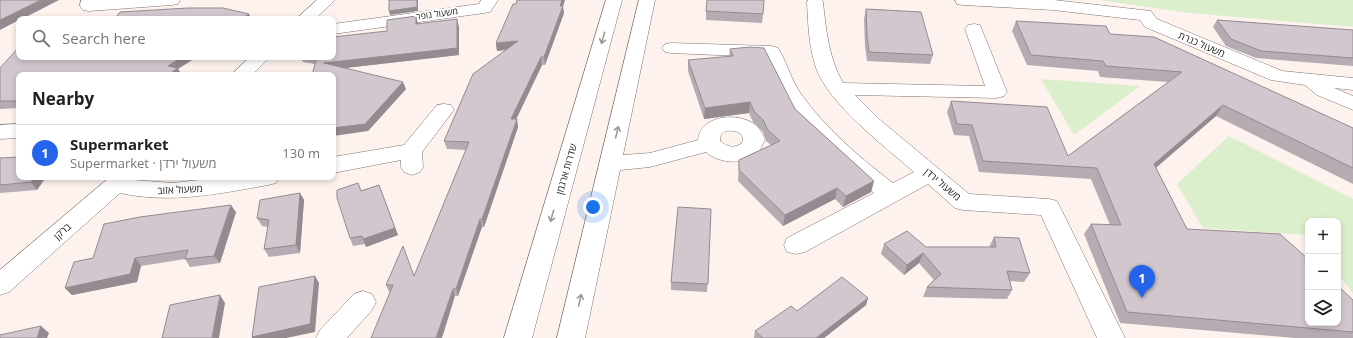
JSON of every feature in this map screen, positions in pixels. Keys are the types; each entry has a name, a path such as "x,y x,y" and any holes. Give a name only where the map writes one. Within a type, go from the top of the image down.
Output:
{"street":[{"path":"89,0 89,6 172,0"},
{"path":"308,16 327,0"},
{"name":"משעול נופר","path":"336,29 484,8 490,0"},
{"name":"שדרות ארגמן","path":"518,338 614,0"},
{"path":"571,338 647,0"},
{"name":"משעול כנרת","path":"963,0 1053,3 1145,16 1151,23 1278,76 1353,84"},
{"name":"משעול ירדן","path":"815,2 818,38 822,59 838,89 867,120 963,202 1049,207 1111,338"},
{"path":"838,89 997,92 974,29"},
{"path":"671,48 771,52 776,68 784,85 810,120 845,156 891,194"},
{"path":"244,72 258,60"},
{"path":"1309,79 1324,91 1353,104"},
{"path":"336,165 411,159 444,110"},
{"path":"0,132 16,131"},
{"path":"610,163 650,160 710,144"},
{"path":"796,245 930,173"},
{"name":"משעול אזוב","path":"120,180 142,190 175,191 201,189 251,180"},
{"name":"ברקן","path":"0,285 120,180"},
{"path":"330,338 363,302"}],"green space":[{"path":"1099,0 1353,0 1353,27 1189,13"},
{"path":"1041,79 1140,86 1074,135"},
{"path":"1229,136 1353,199 1353,294 1341,277 1341,218 1305,218 1305,235 1203,228 1177,184"}],"building":[{"path":"0,0 41,0 0,20"},
{"path":"389,0 417,0 417,7 389,11"},
{"path":"517,0 562,0 560,6 563,6 544,57 541,57 511,119 517,119 482,219 480,219 456,289 453,289 436,338 371,338 393,285 386,285 403,246 414,276 469,142 444,141 473,74 518,41 496,43 513,4 516,4"},
{"path":"707,0 764,0 763,14 706,11"},
{"path":"188,8 223,8 249,14 246,16 117,16 120,12"},
{"path":"866,9 921,12 933,55 869,52"},
{"path":"416,16 416,24 457,19 457,48 324,63 403,82 365,124 336,128 336,72 313,72 316,60 336,60 336,37 387,31 387,20"},
{"path":"1217,20 1353,30 1353,58 1261,51 1231,39"},
{"path":"1016,21 1106,26 1110,34 1154,37 1353,128 1353,168 1223,105 1154,164 1187,229 1280,234 1305,256 1305,326 1341,326 1341,289 1353,300 1353,332 1127,312 1091,224 1121,225 1097,168 983,161 972,125 957,124 951,101 1047,107 1068,156 1182,72 1106,66 1103,61 1031,55"},
{"path":"749,47 764,48 795,109 874,181 846,196 837,188 785,215 739,170 739,160 780,141 767,129 764,121 754,111 750,102 705,108 688,60 733,56 730,49"},
{"path":"16,50 16,60 177,60 168,66 177,68 172,72 16,72 16,101 0,101 0,68"},
{"path":"16,157 16,180 32,180 31,182 0,185 0,158"},
{"path":"358,183 361,191 379,185 395,228 363,239 362,236 350,238 337,198 337,190"},
{"path":"300,193 296,245 264,249 269,220 257,218 260,200"},
{"path":"231,205 214,256 185,259 188,250 135,258 130,274 65,288 74,262 93,258 104,224 140,217"},
{"path":"678,207 711,209 708,284 671,282"},
{"path":"907,231 926,247 996,247 994,237 1019,238 1030,273 1007,271 1012,290 927,287 941,274 923,253 907,265 884,244"},
{"path":"315,276 310,324 252,337 259,287"},
{"path":"842,277 868,298 816,338 763,338 755,331 791,306 797,311"},
{"path":"220,295 212,338 162,338 170,305"},
{"path":"41,326 37,338 0,338 0,335"}],"place":[{"name":"Supermarket","path":"1142,298"}]}
